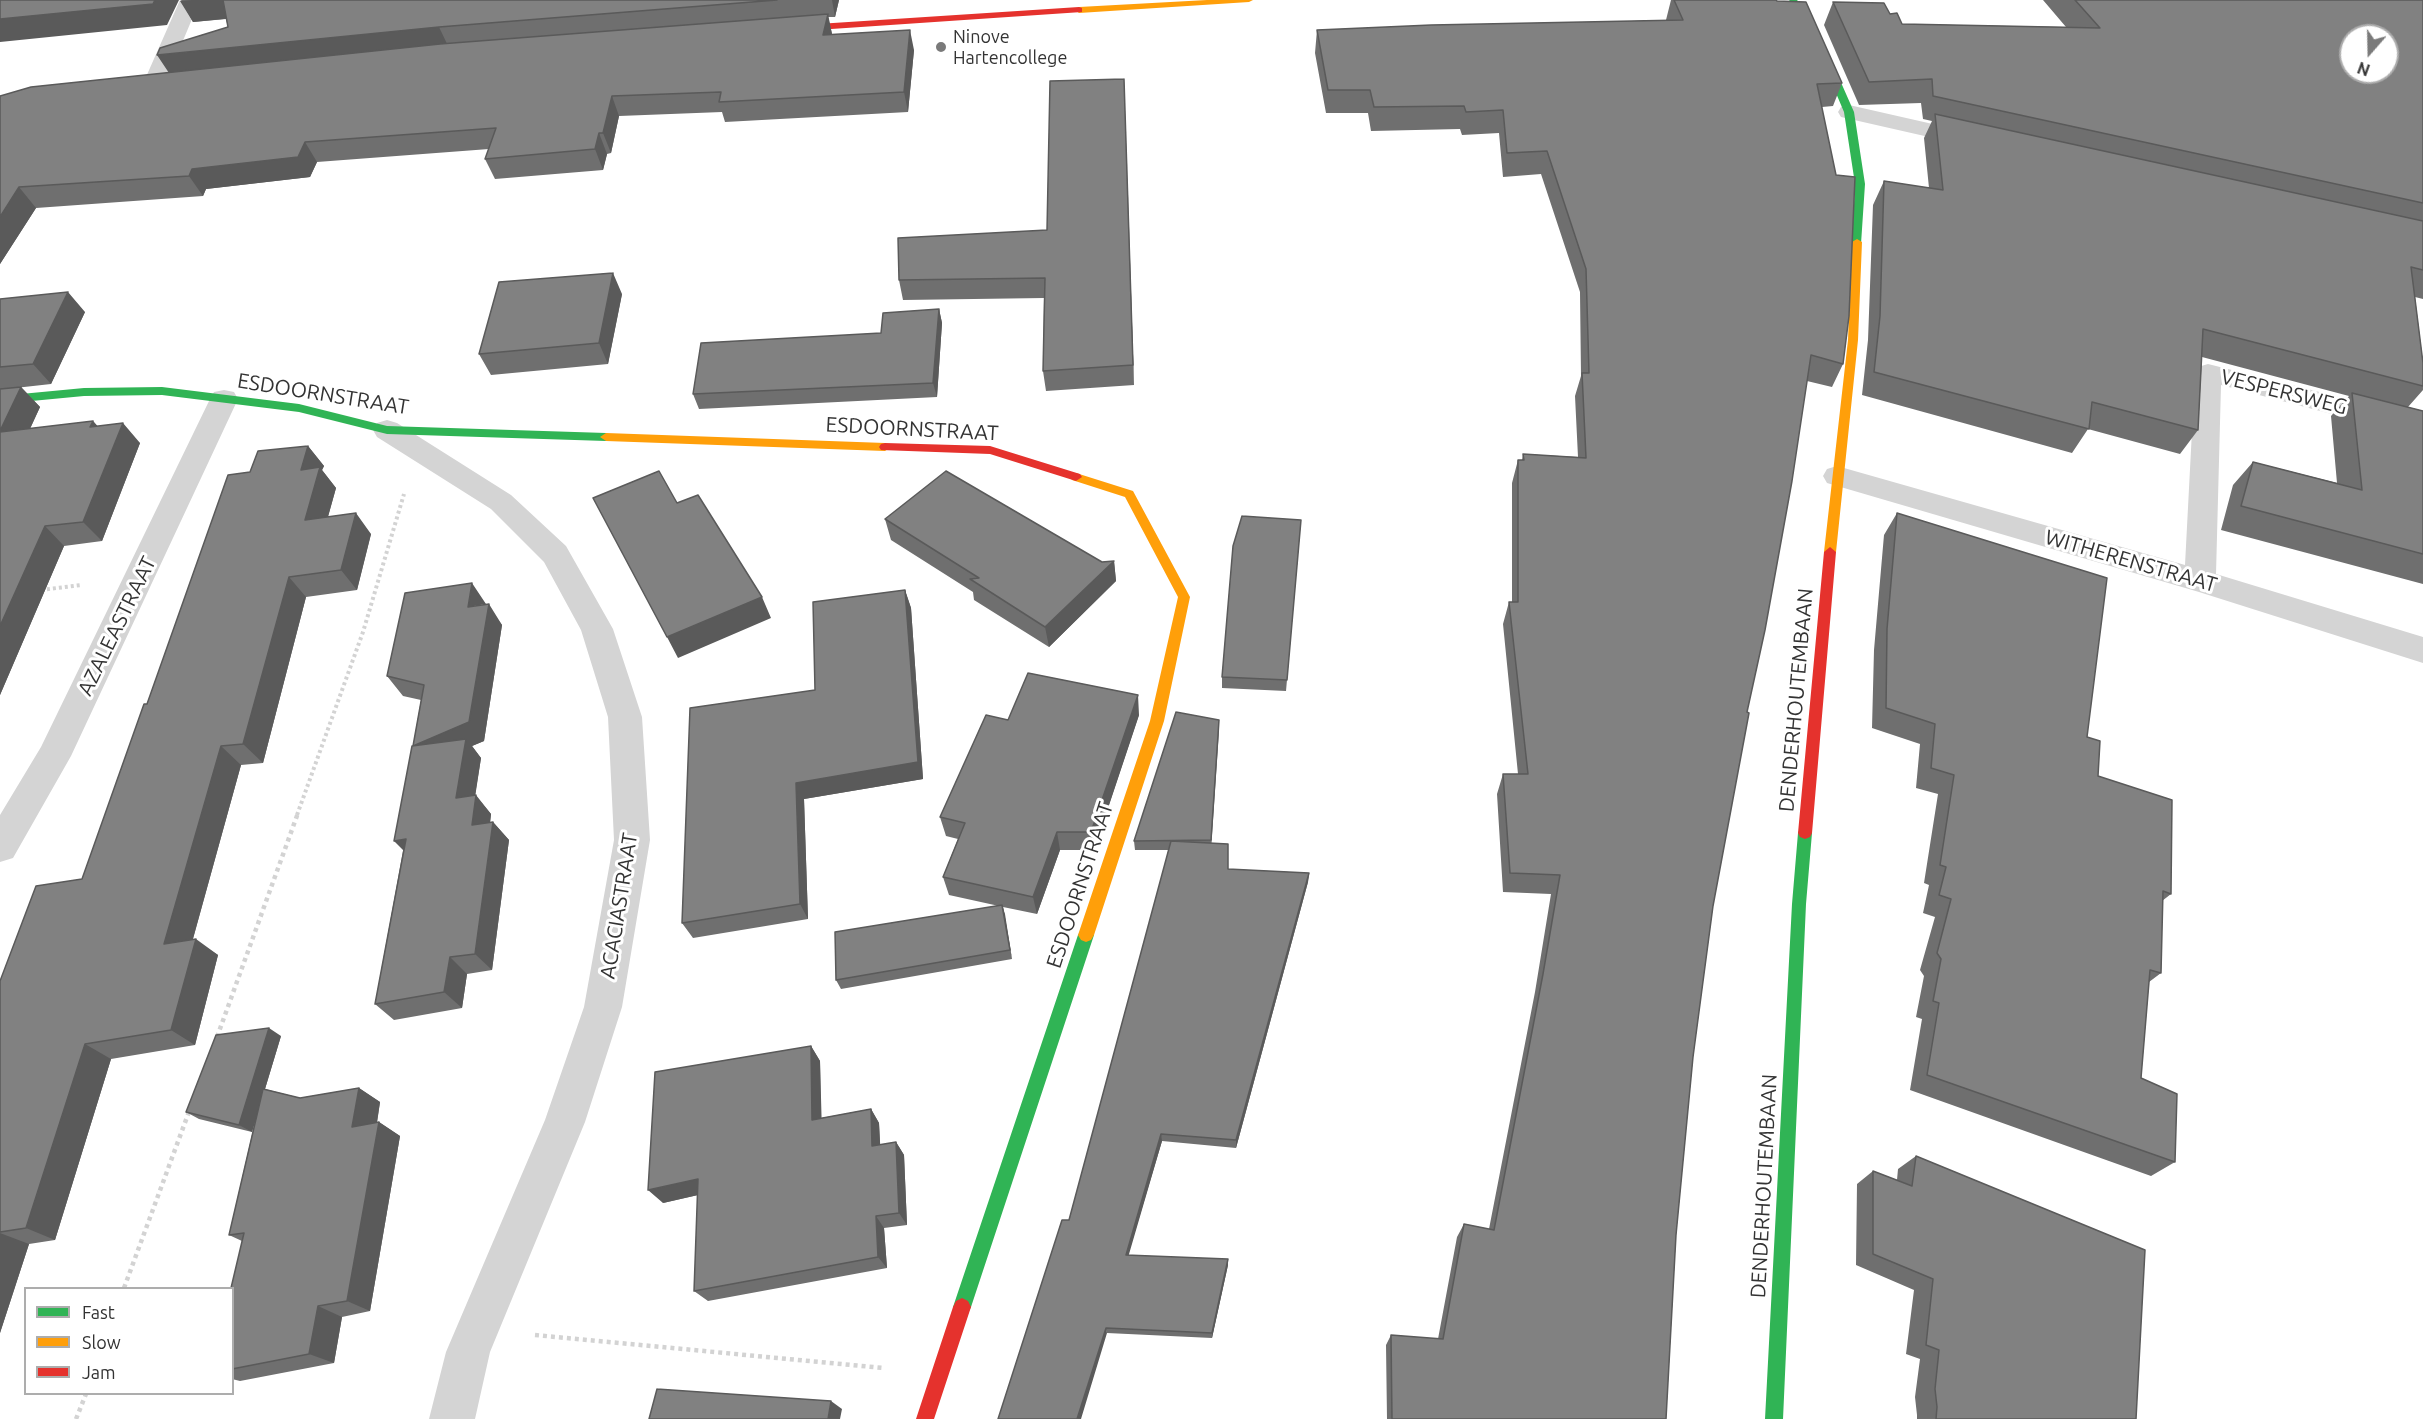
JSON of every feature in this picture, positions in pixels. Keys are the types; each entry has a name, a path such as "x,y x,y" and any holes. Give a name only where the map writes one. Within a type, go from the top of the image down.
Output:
{"street":[{"path":"153,86 190,0"},
{"path":"767,31 910,19 1248,0"},
{"name":"DENDERHOUTEMBAAN","path":"1774,1419 1799,904 1837,476 1852,340 1860,184 1849,112 1809,19 1793,0"},
{"path":"1849,112 1998,145"},
{"name":"VESPERSWEG","path":"2200,581 2208,373 2423,428"},
{"name":"ESDOORNSTRAAT","path":"0,400 84,392 162,391 299,408 387,430 990,450 1129,494 1184,597 1157,721 926,1419"},
{"name":"AZALEASTRAAT","path":"0,847 54,756 141,578 224,399"},
{"name":"ACACIASTRAAT","path":"387,430 501,502 555,554 597,629 625,717 632,840 603,1007 564,1122 468,1352 452,1419"},
{"name":"WITHERENSTRAAT","path":"1837,476 2200,581 2423,650"}],"path":[{"path":"215,1042 363,632 417,450"},
{"path":"35,591 141,578"},
{"path":"124,1287 194,1098"},
{"path":"478,1329 940,1374"},
{"path":"76,1419 86,1395"}],"building":[{"path":"0,0 155,0 153,4 0,19"},
{"path":"223,0 777,0 439,27 157,55 160,48 228,27"},
{"path":"1674,0 1806,2 1842,83 1817,84 1836,175 1855,177 1849,316 1843,364 1811,355 1792,481 1765,630 1747,712 1749,713 1713,906 1693,1057 1676,1235 1666,1419 1392,1419 1391,1335 1443,1339 1464,1224 1494,1230 1560,875 1510,873 1503,774 1528,774 1509,602 1518,602 1518,460 1524,460 1523,454 1586,458 1582,373 1589,373 1586,269 1547,151 1507,153 1503,110 1466,112 1464,106 1374,107 1370,90 1328,90 1317,30 1431,25 1683,20"},
{"path":"2075,0 2423,0 2423,203 1933,96 1932,79 1869,82 1833,2 1884,3 1890,14 1897,13 1902,24 2100,28"},
{"path":"828,14 823,35 910,30 904,92 719,102 721,92 612,96 603,133 599,133 595,149 485,159 496,128 305,142 298,157 192,169 189,176 19,187 0,217 0,96 31,87 440,44"},
{"path":"1124,79 1133,365 1043,371 1045,278 899,280 898,238 1047,230 1050,81"},
{"path":"1935,114 2423,221 2423,270 2411,267 2423,363 2423,386 2203,329 2198,430 2092,402 2089,429 1874,372 1880,316 1884,181 1943,190"},
{"path":"613,273 599,343 479,354 499,282"},
{"path":"68,292 33,364 0,367 0,299"},
{"path":"939,309 933,383 693,394 701,343 881,333 883,313"},
{"path":"21,387 0,431 0,389"},
{"path":"2352,393 2423,411 2423,554 2241,506 2253,462 2362,490"},
{"path":"93,421 90,427 123,423 83,522 45,526 0,626 0,432"},
{"path":"308,446 301,470 320,467 305,520 356,513 341,570 289,577 243,744 221,746 164,944 196,939 171,1030 85,1044 26,1228 0,1232 0,981 36,886 82,879 228,475 250,472 258,451"},
{"path":"659,471 677,503 698,495 762,597 667,637 593,498"},
{"path":"946,471 1102,562 1114,561 1045,627 970,579 979,578 885,519"},
{"path":"1897,513 2107,578 2087,737 2100,741 2098,776 2172,800 2171,894 2163,891 2161,973 2150,970 2141,1078 2177,1094 2175,1162 1927,1075 1939,1003 1933,1001 1941,959 1937,953 1951,899 1939,895 1946,867 1940,865 1954,775 1931,768 1935,724 1886,708 1887,629"},
{"path":"1242,516 1301,520 1287,680 1222,677 1233,546"},
{"path":"472,583 468,607 489,604 469,722 413,746 424,685 387,676 405,593"},
{"path":"905,590 918,762 796,783 800,904 682,923 690,708 815,690 813,602"},
{"path":"1028,673 1138,695 1091,832 1057,832 1033,897 943,877 965,823 940,817 986,715 1008,720"},
{"path":"1176,712 1219,720 1211,840 1134,841"},
{"path":"466,739 456,798 476,795 472,825 493,822 475,954 450,957 444,992 375,1004 406,839 394,841 412,746"},
{"path":"1171,841 1228,844 1228,869 1309,873 1236,1140 1161,1134 1126,1255 1228,1259 1212,1333 1106,1328 1077,1419 998,1419 1062,1220 1069,1220"},
{"path":"1002,905 1010,950 836,980 835,932"},
{"path":"269,1028 239,1125 186,1112 216,1035"},
{"path":"811,1046 812,1120 871,1109 872,1146 896,1142 899,1213 876,1216 878,1257 694,1291 698,1179 648,1190 655,1072"},
{"path":"359,1088 352,1127 379,1122 347,1301 318,1306 309,1354 234,1369 234,1287 231,1287 244,1233 229,1235 263,1089 300,1098"},
{"path":"1916,1156 2145,1250 2136,1419 1936,1419 1935,1389 1939,1350 1926,1345 1933,1279 1873,1254 1873,1171 1912,1186"},
{"path":"657,1389 831,1401 828,1419 649,1419"}],"traffic: fast":[{"path":"1793,0 1809,19 1849,112 1860,184 1857,242"},
{"path":"0,400 84,392 162,391 299,408 387,430 606,437"},
{"path":"1774,1419 1799,904 1805,833"},
{"path":"962,1307 1086,935"}],"traffic: slow":[{"path":"1079,10 1249,0"},
{"path":"1830,552 1853,340 1857,242"},
{"path":"606,437 885,447"},
{"path":"1076,477 1129,494 1184,597 1157,721 1086,935"}],"traffic: jam":[{"path":"787,29 1079,10"},
{"path":"885,447 990,450 1076,477"},
{"path":"1805,833 1830,552"},
{"path":"925,1419 962,1307"}],"place":[{"name":"Ninove Hartencollege","path":"941,47"}]}
